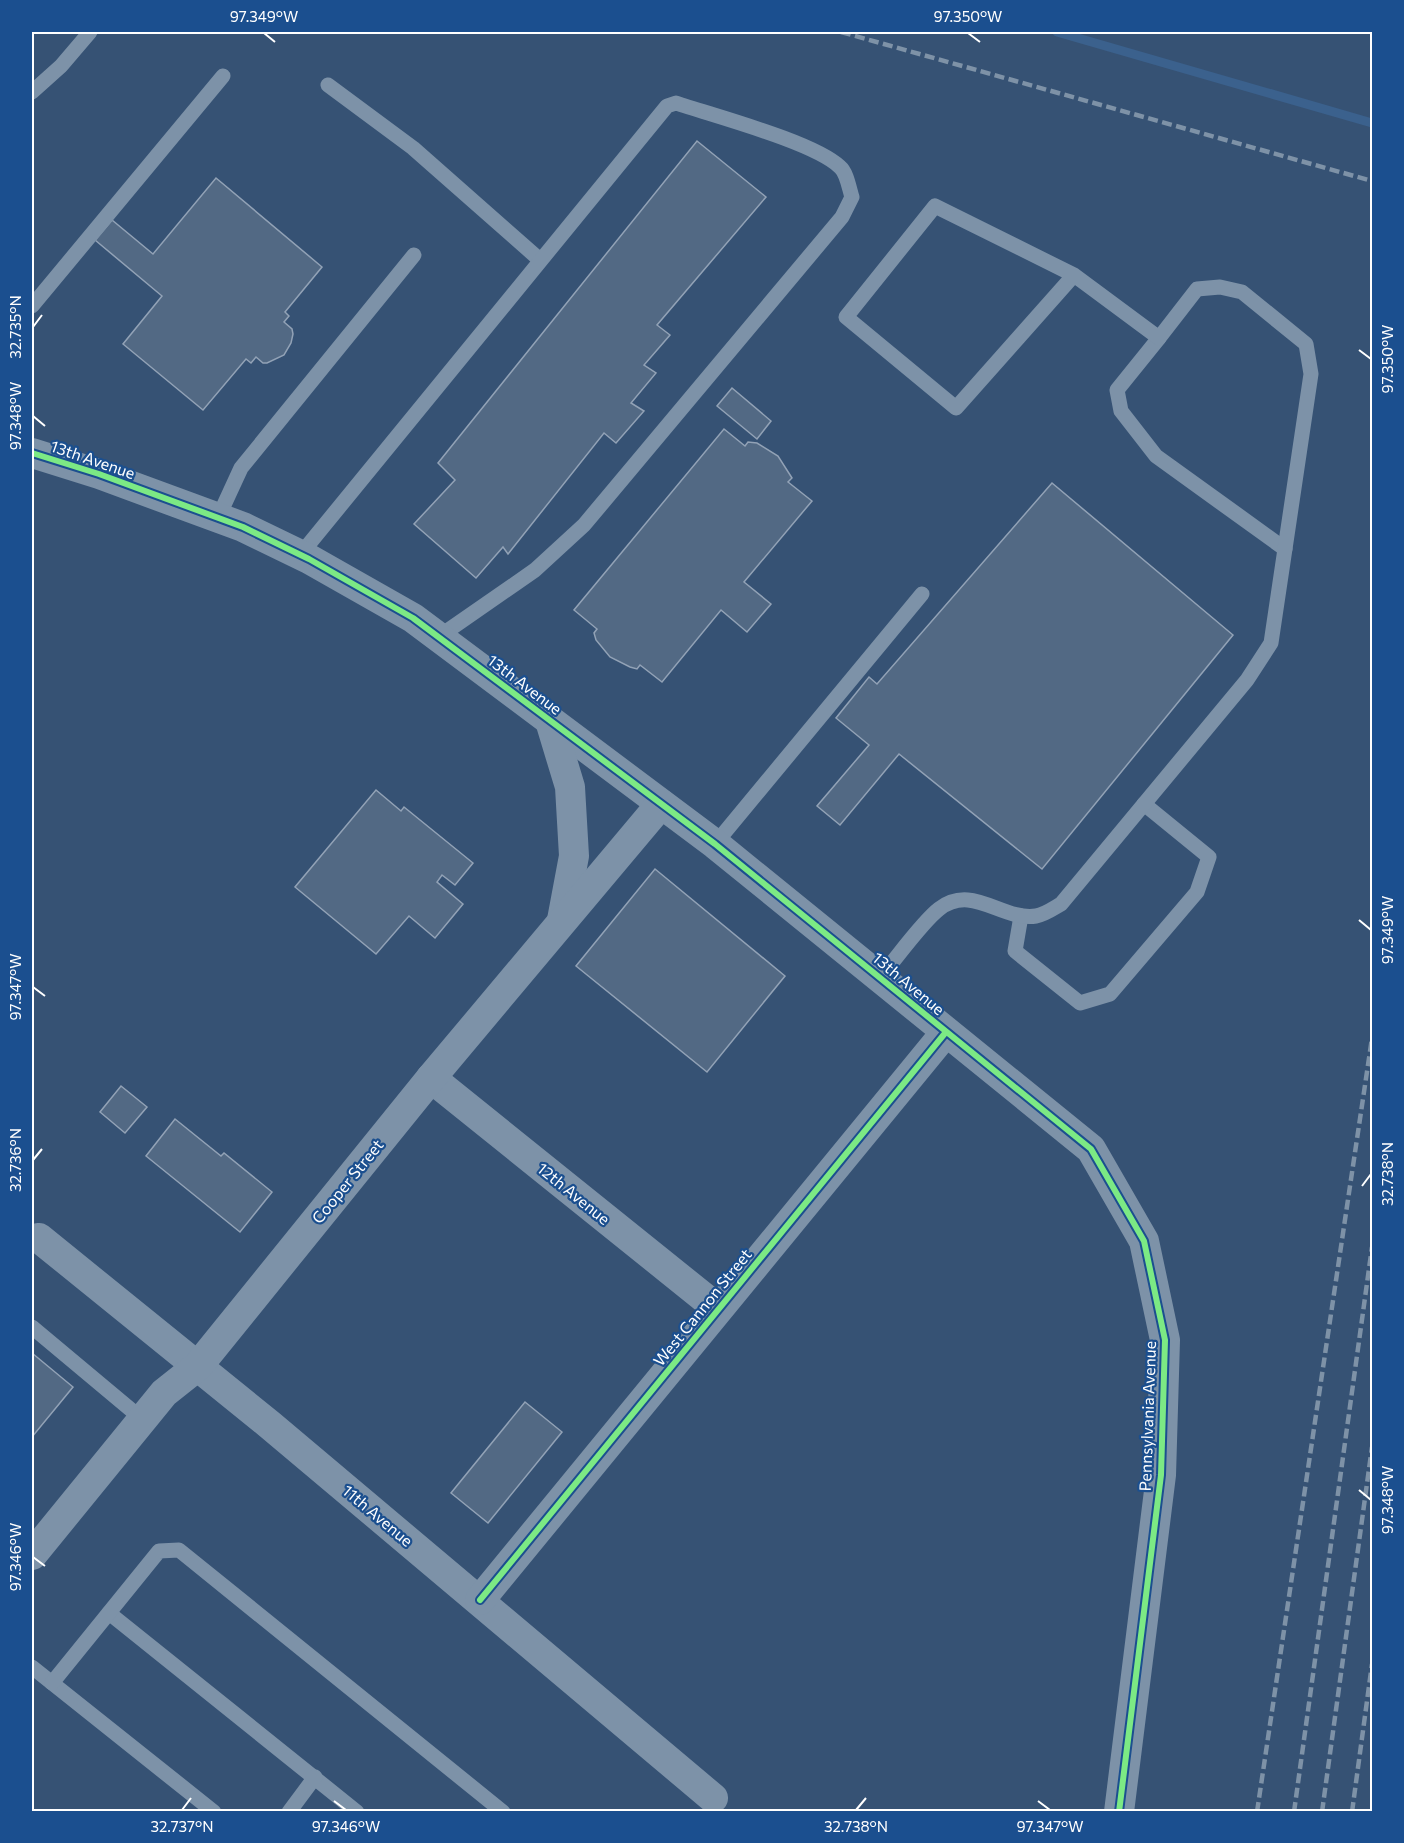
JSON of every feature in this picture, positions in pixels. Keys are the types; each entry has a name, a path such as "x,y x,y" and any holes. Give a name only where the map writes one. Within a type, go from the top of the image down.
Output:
{"street":[{"name":"13th Avenue","path":"32,453 99,474 243,527 300,555 413,618 715,844 881,976 946,1032"},
{"path":"550,721 570,787 574,855 561,923"},
{"name":"Cooper Street","path":"32,1555 164,1393 198,1366 431,1078 661,804"},
{"name":"West Cannon Street","path":"480,1600 717,1308 946,1032"},
{"name":"Pennsylvania Avenue","path":"946,1032 1091,1149 1144,1241 1165,1340 1161,1475 1119,1812"},
{"name":"12th Avenue","path":"431,1078 717,1308"},
{"name":"11th Avenue","path":"39,1238 198,1366 480,1600 712,1797"}],"lane":[{"path":"32,92 61,66 90,32"},
{"path":"32,306 223,76"},
{"path":"328,85 413,148 540,260"},
{"path":"300,555 667,106 676,103 821,154 842,168 852,197 842,218 584,525 535,570 440,636"},
{"path":"1074,275 956,408 846,316 935,206 1074,275 1159,338"},
{"path":"218,518 241,468 414,255"},
{"path":"881,976 939,909 959,900 974,900 1021,916 1038,916 1061,904 1247,680 1271,643 1285,549 1311,374 1306,344 1242,292 1220,287 1197,289 1117,390 1121,411 1156,456 1285,549"},
{"path":"715,844 922,594"},
{"path":"1021,916 1015,951 1080,1003 1110,994 1197,892 1209,857 1144,804"},
{"path":"32,1316 35,1330 142,1419"},
{"path":"52,1683 159,1551 179,1550 503,1812"},
{"path":"109,1613 357,1812"},
{"path":"32,1667 214,1812"},
{"path":"289,1812 315,1777"}],"building":[{"path":"697,141 766,197 657,325 670,335 644,365 656,373 631,403 644,411 616,443 604,433 508,554 503,547 476,578 414,524 455,480 438,463"},
{"path":"216,178 322,267 285,312 289,316 284,322 292,329 293,334 284,355 267,363 263,363 256,357 251,363 246,359 203,410 123,344 162,296 95,240 112,220 153,254"},
{"path":"732,388 771,421 757,439 717,406"},
{"path":"724,429 745,446 748,442 757,443 778,456 792,478 788,482 812,501 744,582 771,604 747,632 721,610 662,682 640,665 637,669 610,657 596,640 594,633 597,629 574,610"},
{"path":"1052,483 1233,635 1042,869 899,754 840,825 817,806 869,745 836,718 869,677 877,684"},
{"path":"376,790 401,811 404,807 473,863 455,885 442,875 437,882 463,904 435,938 409,916 376,954 295,887"},
{"path":"655,869 785,976 707,1072 576,966"},
{"path":"121,1086 147,1107 125,1133 100,1112"},
{"path":"175,1119 221,1156 224,1153 272,1192 240,1232 146,1156"},
{"path":"32,1353 73,1387 32,1437"},
{"path":"525,1402 562,1432 488,1523 451,1493"}],"waterway":[{"path":"1057,32 1372,123"}],"railway":[{"path":"841,32 1372,181"},
{"path":"1257,1812 1372,1038"},
{"path":"1294,1812 1372,1247"},
{"path":"1322,1812 1372,1447"},
{"path":"1352,1812 1372,1664"}],"cycle path":[{"path":"32,453 99,474 243,527 309,559 413,618 715,844 1091,1149 1144,1241 1165,1340 1161,1475 1119,1812"},
{"path":"480,1600 946,1032"}]}
